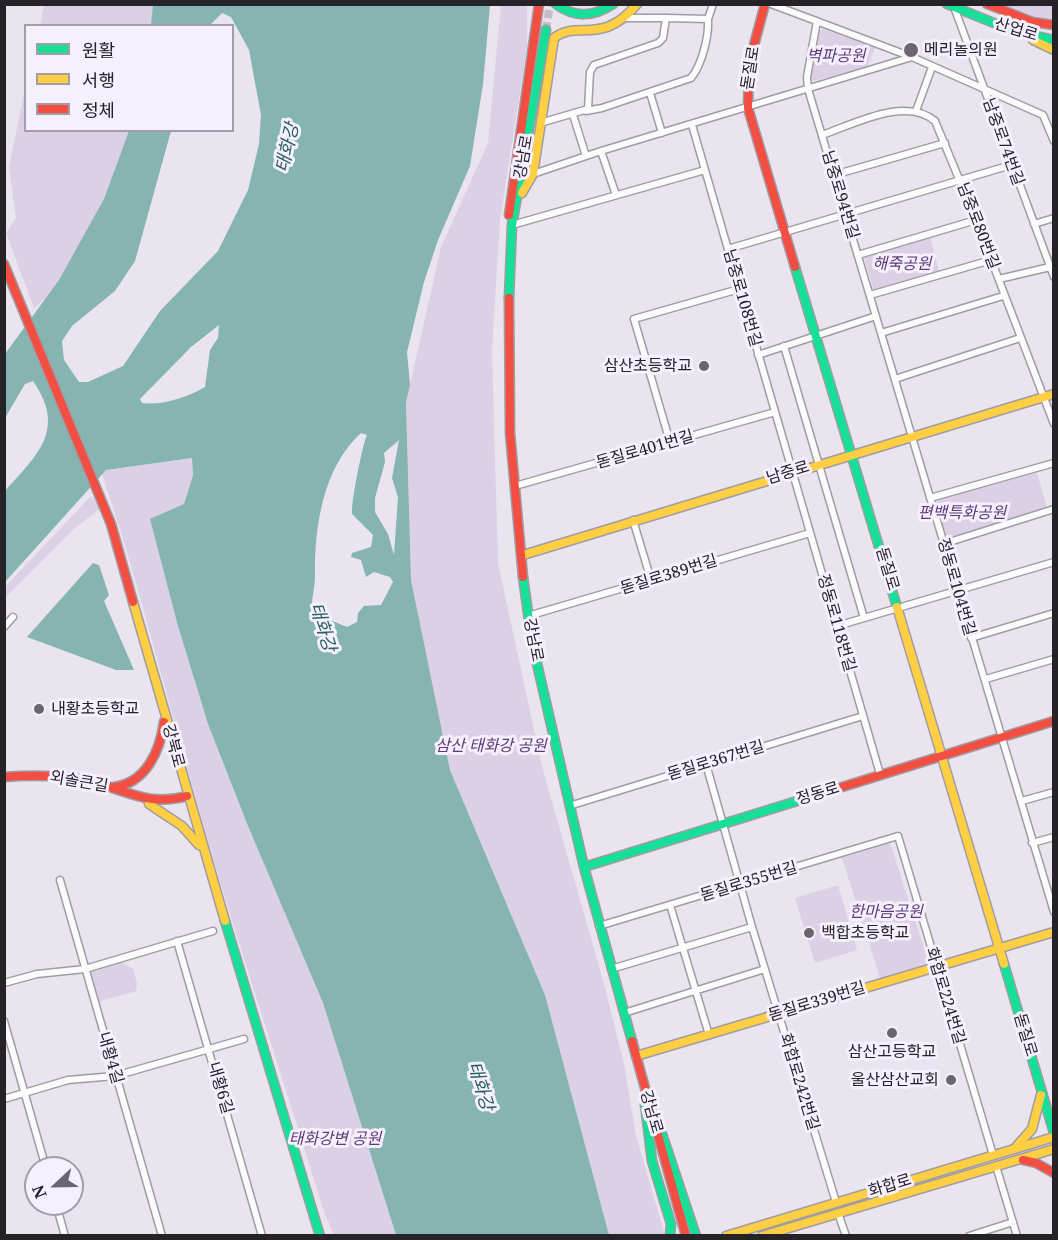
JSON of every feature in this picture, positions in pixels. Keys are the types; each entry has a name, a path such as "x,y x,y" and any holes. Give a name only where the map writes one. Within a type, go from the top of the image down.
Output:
{"main road":[{"path":"508,265 509,208 539,4"},
{"path":"556,4 570,13 588,15 606,10 613,4"},
{"path":"514,209 526,182 533,174 556,36 564,32 601,32 625,18 637,4"},
{"name":"돋질로","path":"765,4 749,64 746,98 748,108 853,453 1053,1135"},
{"name":"산업로","path":"987,4 1033,22 1053,25"},
{"name":"산업로","path":"950,6 1016,32 1053,40"},
{"name":"강남로","path":"546,30 514,209 508,265 510,433 528,616 569,806 599,926 644,1089 693,1235"},
{"path":"1016,32 1053,50"},
{"name":"강북로","path":"4,264 103,501 204,855 320,1236"},
{"name":"남중로","path":"523,555 633,519 1053,394"},
{"path":"110,787 130,784 150,762 160,743 164,713"},
{"name":"정동로","path":"584,867 1053,721"},
{"name":"외솔큰길","path":"4,777 48,776 93,782 138,798 163,803 187,796"},
{"path":"138,798 182,826 195,838 204,855"},
{"name":"돋질로339번길","path":"636,1056 1053,932"},
{"path":"644,1089 671,1155 693,1235"},
{"path":"644,1089 652,1161 674,1236"},
{"path":"1040,1089 1053,1107"},
{"path":"1013,1149 1032,1129 1039,1109 1040,1089"},
{"name":"화합로","path":"726,1236 1053,1135"},
{"name":"화합로","path":"762,1236 1053,1149"},
{"path":"993,1155 1000,1154 1005,1158 1003,1163 996,1166"},
{"path":"1016,1160 1036,1163 1053,1173"},
{"path":"314,1213 316,1236"},
{"path":"314,1213 327,1236"},
{"path":"670,1236 671,1224"}],"street":[{"path":"540,123 650,93 693,76 713,4"},
{"path":"771,4 912,57 1043,115 1053,141"},
{"name":"남중로74번길","path":"950,6 1053,277"},
{"path":"625,18 708,20"},
{"path":"585,111 589,105 590,72 594,65 658,44 663,38 666,18"},
{"name":"남중로94번길","path":"817,21 807,77 808,89 912,437"},
{"path":"533,174 623,144 912,57"},
{"path":"822,135 901,109 916,111 932,66"},
{"path":"650,93 662,133"},
{"name":"남중로80번길","path":"916,111 935,121 945,143 1053,424"},
{"path":"573,115 586,156"},
{"name":"남중로108번길","path":"692,125 792,472"},
{"path":"834,175 945,143"},
{"path":"601,151 616,195"},
{"path":"728,249 1011,165"},
{"path":"512,225 705,170"},
{"path":"1034,224 1053,218"},
{"path":"858,255 976,220"},
{"path":"870,295 991,260"},
{"path":"999,279 1050,267"},
{"path":"670,442 634,319 740,289"},
{"path":"881,333 1003,296"},
{"path":"758,355 876,316"},
{"path":"895,379 1020,338"},
{"path":"784,346 864,618"},
{"name":"돋질로401번길","path":"515,486 775,412"},
{"name":"정동로104번길","path":"912,437 970,638 986,679 1053,912"},
{"path":"930,498 1053,462"},
{"name":"정동로118번길","path":"792,472 880,774"},
{"path":"943,544 1053,509"},
{"path":"633,519 651,580"},
{"name":"돋질로389번길","path":"528,616 810,533"},
{"path":"837,626 1053,562"},
{"path":"970,638 1053,613"},
{"path":"4,627 13,617"},
{"path":"986,679 1053,659"},
{"name":"돋질로367번길","path":"569,806 863,716"},
{"name":"화합로242번길","path":"706,764 752,927 836,1202"},
{"path":"1022,801 1053,792"},
{"name":"돋질로355번길","path":"599,926 898,836"},
{"name":"화합로224번길","path":"898,836 935,967 993,1155"},
{"path":"1032,843 1053,837"},
{"name":"내황4길","path":"60,880 162,1236"},
{"path":"1046,887 1053,884"},
{"path":"670,905 709,1035"},
{"path":"611,969 752,927"},
{"path":"4,982 37,974 85,969 213,931"},
{"name":"내황6길","path":"177,941 262,1236"},
{"path":"624,1013 765,969"},
{"path":"4,1022 43,1156"},
{"path":"4,1099 68,1080 115,1076 244,1039"},
{"path":"996,1166 1017,1236"},
{"path":"838,1213 846,1236"},
{"path":"59,1216 65,1236"},
{"path":"969,1236 1013,1222"}],"green space":[{"path":"44,5 158,5 156,24 40,24"},
{"name":"삼산 태화강 공원","path":"501,5 527,5 527,47 500,220 492,350 498,563 542,767 603,980 624,1064 636,1136 665,1235 609,1235 545,995 450,770 411,580 406,403 441,247 488,143"},
{"path":"1002,5 1053,5 1053,19 1035,16"},
{"name":"벽파공원","path":"823,29 875,48 867,67 813,81 811,78 819,32"},
{"path":"24,94 24,132 134,132 112,192 63,284 34,308 6,233 16,218 9,167"},
{"name":"해죽공원","path":"930,236 939,272 874,291 864,256"},
{"name":"태화강변 공원","path":"192,458 193,475 184,504 178,626 208,724 248,826 323,1003 396,1235 334,1235 323,1209 225,897 139,593 102,474 106,470"},
{"name":"편백특화공원","path":"1037,473 1047,508 950,537 945,534 936,503 938,499"},
{"path":"91,496 102,507 74,529 5,598 5,587"},
{"name":"한마음공원","path":"890,843 930,966 881,981 842,858"},
{"path":"838,885 857,950 815,963 795,898"},
{"path":"121,962 133,969 137,983 136,991 97,1002 89,971"}],"water":[{"name":"태화강","path":"153,5 490,5 483,84 470,166 438,240 424,282 407,352 410,385 406,403 411,580 450,770 545,995 609,1235 396,1235 323,1003 248,826 208,724 178,626 150,519 184,504 193,475 192,458 106,470 5,582 5,491 37,453 48,428 43,398 33,381 25,384 5,418 5,354 59,280 104,199 129,132 171,132 135,261 115,291 72,326 62,341 64,360 79,382 88,382 123,366 160,311 218,251 248,190 259,144 261,115 249,50 231,17 222,13 211,24 151,24","holes":["219,325 218,338 210,350 205,387 175,400 142,403 140,399 191,347","361,433 367,435 357,474 352,514 373,535 371,547 352,553 351,557 361,560 366,577 374,572 390,577 393,582 381,605 364,606 358,613 357,622 347,627 313,613 316,538 323,499 329,481 348,447","399,440 392,478 398,497 394,555 388,534 375,512 375,498 385,462 384,453"]},
{"path":"93,563 99,565 109,595 104,601 134,670 116,670 27,637"}],"tunnel":[{"path":"546,30 550,4"}],"traffic: fast":[{"path":"556,4 577,14 599,11 613,4"},
{"path":"947,4 1016,32 1054,40"},
{"path":"509,298 512,225 546,30"},
{"path":"795,267 897,607"},
{"path":"523,577 532,642 584,867 632,1041"},
{"path":"584,867 823,793"},
{"path":"225,921 320,1236"},
{"path":"1004,964 1054,1133"},
{"path":"645,1104 652,1161 671,1224 670,1236"},
{"path":"658,1122 696,1236"}],"traffic: slow":[{"path":"522,193 533,174 554,38 563,33 601,29 612,25 637,4"},
{"path":"1033,40 1054,50"},
{"path":"523,555 1054,394"},
{"path":"133,602 225,921"},
{"path":"897,607 1004,964"},
{"path":"149,804 182,826 199,845"},
{"path":"636,1056 1054,932"},
{"path":"1016,1147 1032,1129 1041,1095"},
{"path":"726,1236 1054,1137"},
{"path":"762,1236 1054,1149"}],"traffic: jam":[{"path":"509,215 539,4"},
{"path":"765,4 749,64 748,108 795,267"},
{"path":"987,4 1033,22 1054,25"},
{"path":"4,264 111,524 133,602"},
{"path":"509,298 510,433 523,577"},
{"path":"823,793 1054,721"},
{"path":"114,787 135,779 150,764 159,744 164,722"},
{"path":"4,777 73,778 159,800 187,796"},
{"path":"632,1041 686,1236"},
{"path":"1023,1160 1036,1163 1054,1173"}],"place":[{"name":"메리놀의원","path":"911,50"},
{"name":"삼산초등학교","path":"704,366"},
{"name":"내황초등학교","path":"39,709"},
{"name":"백합초등학교","path":"809,933"},
{"name":"삼산고등학교","path":"892,1033"},
{"name":"울산삼산교회","path":"951,1080"}]}
